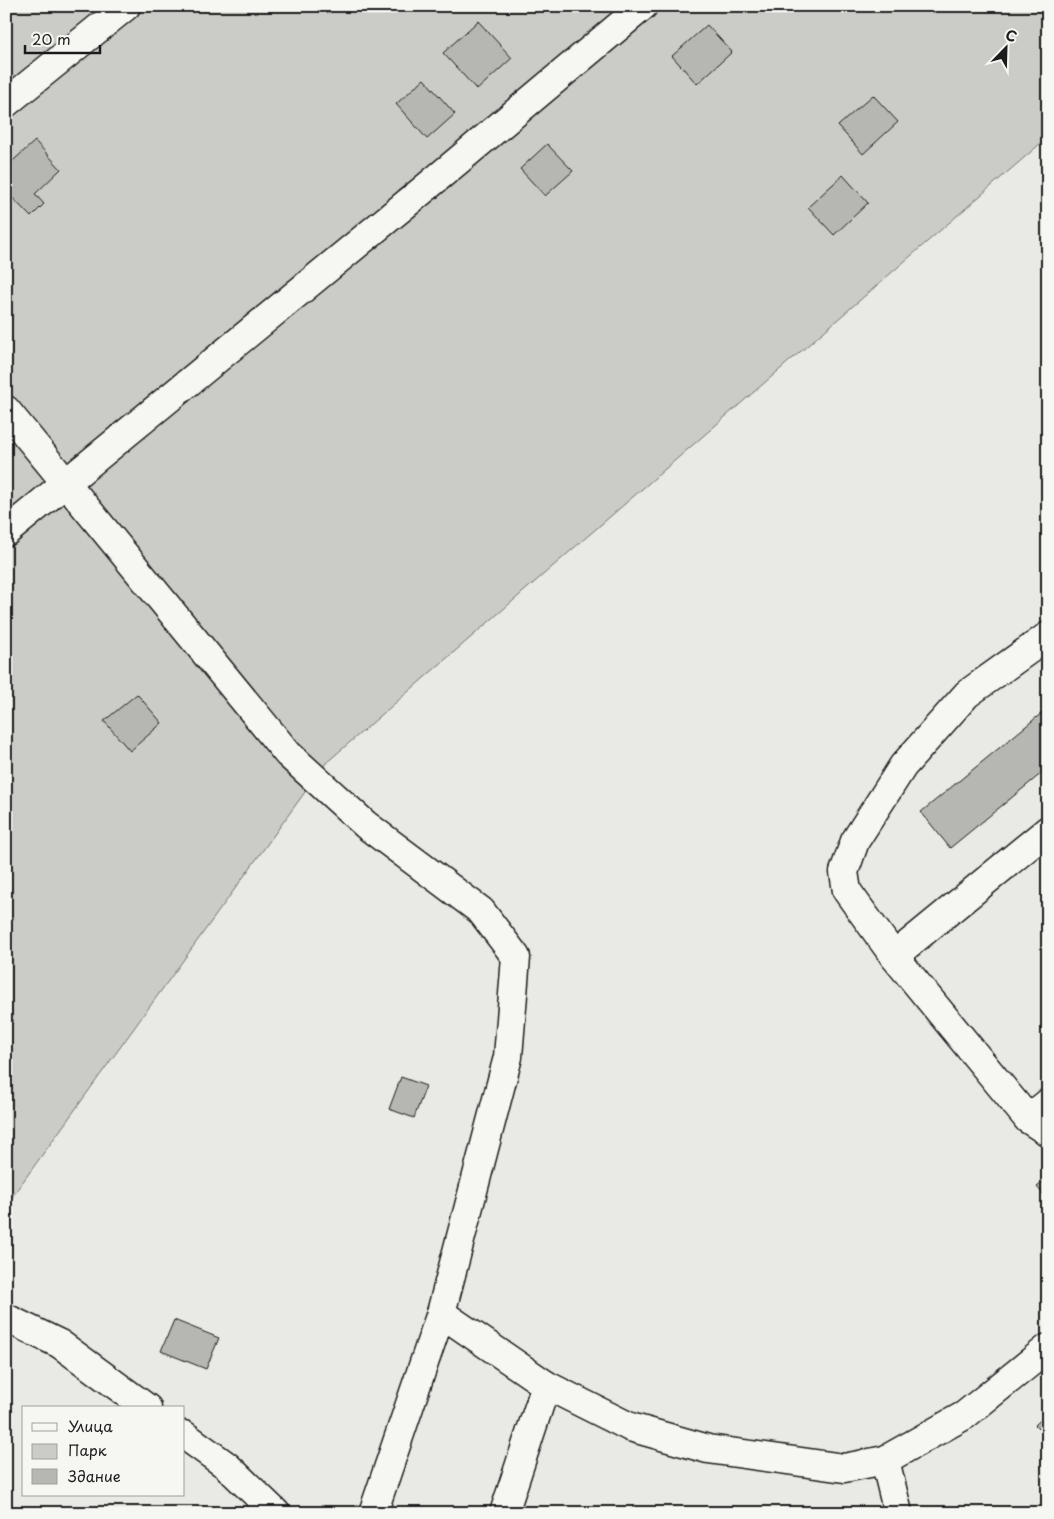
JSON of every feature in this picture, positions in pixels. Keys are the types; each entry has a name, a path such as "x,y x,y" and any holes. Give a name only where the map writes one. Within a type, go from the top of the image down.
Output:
{"street":[{"path":"6,102 126,6"},
{"path":"6,532 643,6"},
{"path":"6,410 288,754 366,825 481,911 516,957 508,1057 441,1313 372,1513"},
{"path":"1041,1118 894,956 847,891 844,872 855,841 903,766 968,694 1048,636"},
{"path":"894,956 1048,830"},
{"path":"441,1313 546,1385 630,1427 708,1449 844,1468 885,1460 965,1414 1048,1348"},
{"path":"6,1318 60,1344 144,1406"},
{"path":"504,1513 546,1385"},
{"path":"185,1436 227,1466 276,1513"},
{"path":"885,1460 898,1513"}],"green space":[{"path":"6,6 1048,6 1048,137 326,763 6,1205"}],"building":[{"path":"478,21 512,58 477,90 443,53"},
{"path":"707,25 732,52 697,84 672,56"},
{"path":"424,79 455,114 427,139 396,104"},
{"path":"873,95 898,122 863,154 838,126"},
{"path":"35,141 61,169 35,194 44,204 31,217 6,191 6,167"},
{"path":"547,144 573,171 545,196 520,169"},
{"path":"843,175 868,203 834,235 808,207"},
{"path":"137,694 162,723 130,751 104,721"},
{"path":"1048,708 1048,768 950,848 921,812"},
{"path":"401,1077 426,1086 414,1118 389,1109"},
{"path":"1048,1178 1048,1200 1037,1187"},
{"path":"174,1320 219,1338 206,1369 161,1351"},
{"path":"1048,1413 1048,1437 1035,1425"}]}
